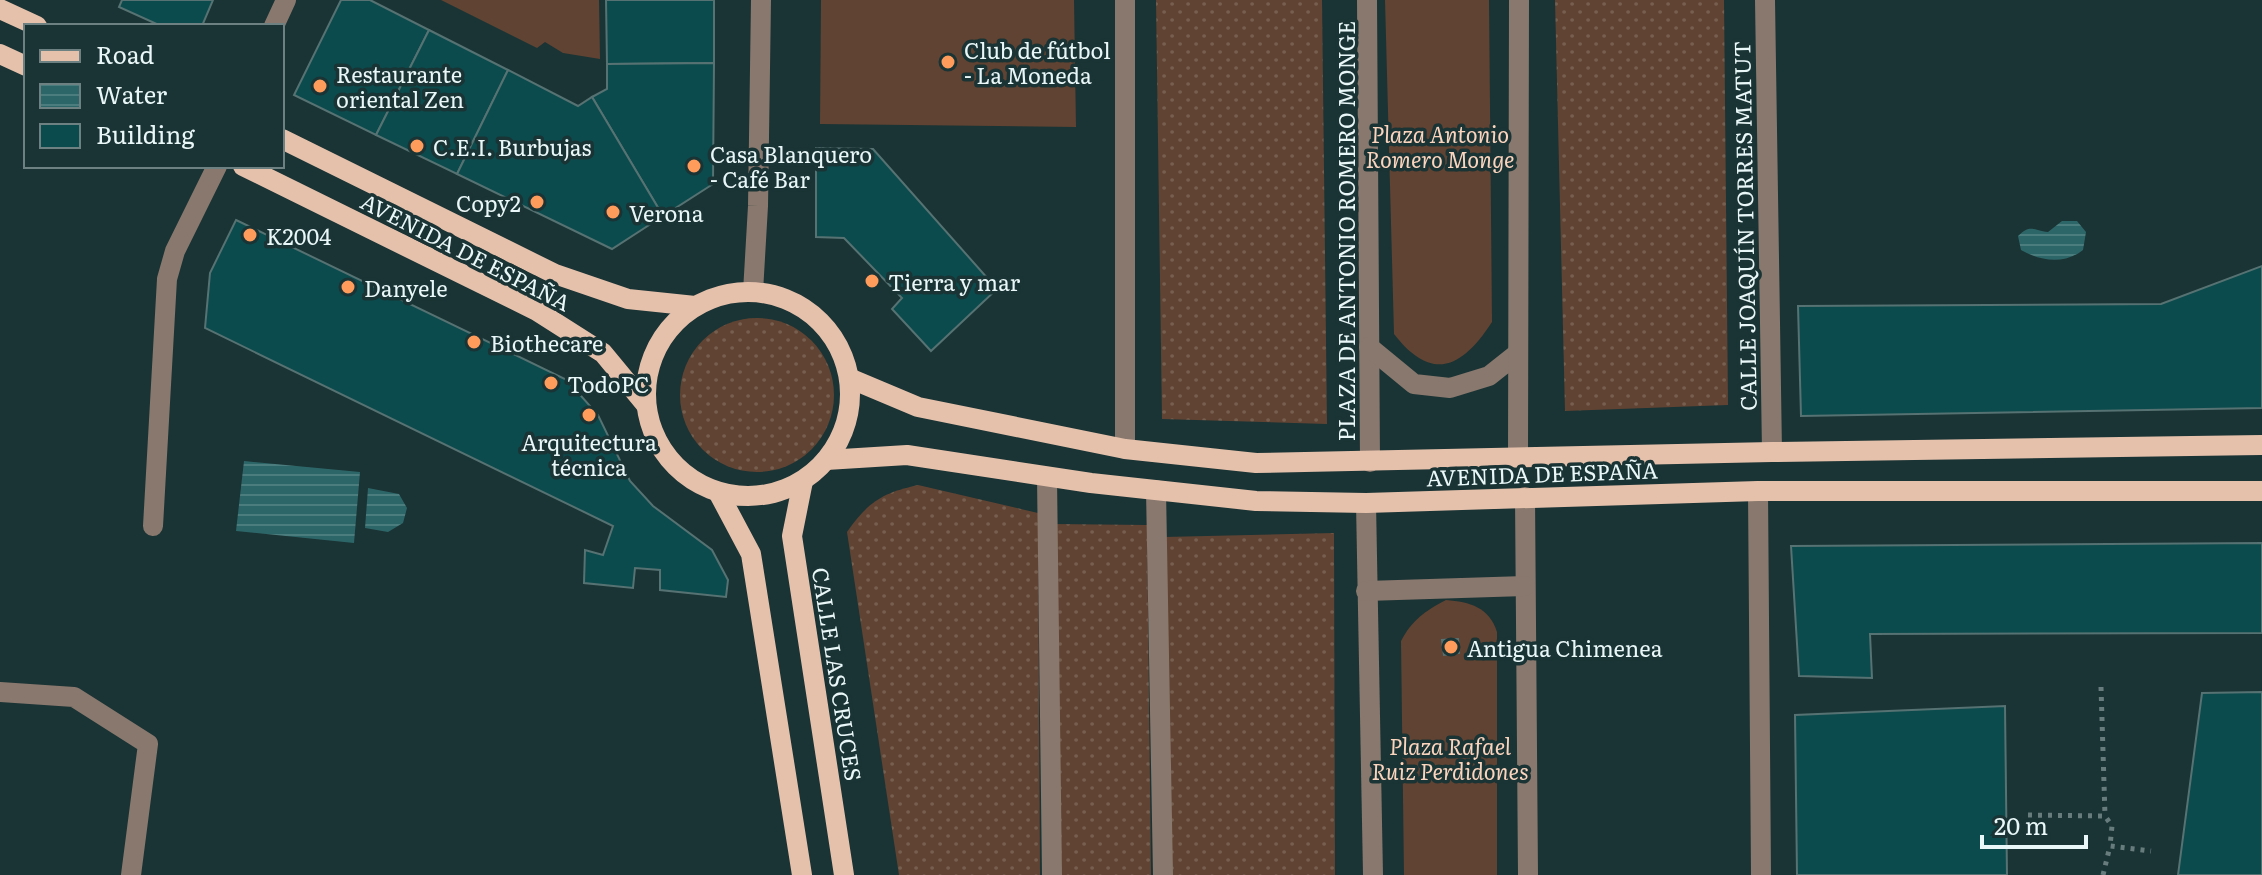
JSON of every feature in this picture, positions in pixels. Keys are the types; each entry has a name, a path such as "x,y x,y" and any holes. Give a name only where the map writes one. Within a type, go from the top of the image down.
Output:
{"main road":[{"path":"0,9 33,24"},
{"path":"0,54 24,65"},
{"name":"AVENIDA DE ESPAÑA","path":"284,140 555,274 628,299 695,306"},
{"name":"AVENIDA DE ESPAÑA","path":"247,168 537,311 603,353 646,405"},
{"path":"753,292 786,300 816,317 837,345 849,378 850,407 842,435 826,460 803,481 776,493 747,497 718,492 691,479 670,459 654,434 646,405 647,376 656,349 673,324 695,306 723,295 753,292"},
{"name":"AVENIDA DE ESPAÑA","path":"849,378 918,407 1125,449 1256,463 2262,445"},
{"name":"AVENIDA DE ESPAÑA","path":"826,460 907,455 1047,477 1256,501 1366,503 1758,491 2262,491"},
{"name":"CALLE LAS CRUCES","path":"803,481 792,536 844,875"},
{"path":"718,492 751,554 802,875"}],"street":[{"path":"275,24 286,0"},
{"path":"753,292 758,206 761,0"},
{"path":"1125,0 1125,449"},
{"name":"PLAZA DE ANTONIO ROMERO MONGE","path":"1367,0 1370,462"},
{"path":"1518,458 1519,0"},
{"name":"CALLE JOAQUÍN TORRES MATUT","path":"1765,0 1772,452"},
{"path":"153,526 167,279 175,251 216,168"},
{"path":"1369,347 1414,384 1450,388 1489,376 1518,353"},
{"path":"1047,477 1052,875"},
{"path":"1156,490 1163,875"},
{"path":"1758,491 1761,875"},
{"path":"1525,497 1528,875"},
{"path":"1366,503 1373,875"},
{"path":"1366,591 1525,586"},
{"path":"0,692 74,697 148,744 131,875"}],"path":[{"path":"2101,687 2105,816 2112,826 2103,875"},
{"path":"2028,815 2105,816"},
{"path":"2110,846 2151,851"}],"green space":[{"path":"441,0 599,0 600,59 563,53 545,42 537,48"},
{"name":"Club de fútbol - La Moneda","path":"821,0 1074,0 1076,127 820,124"},
{"path":"1156,0 1322,0 1327,424 1162,419"},
{"name":"Plaza Antonio Romero Monge","path":"1385,0 1489,0 1492,322 1469,350 1446,364 1421,359 1394,334"},
{"path":"1555,0 1724,0 1728,405 1565,411"},
{"path":"757,318 787,323 812,340 829,365 834,395 829,425 812,450 787,467 757,472 727,467 702,450 685,425 680,395 685,365 702,340 727,323"},
{"path":"918,485 1038,513 1040,875 899,875 847,532 877,500"},
{"path":"1052,524 1147,525 1151,875 1061,875"},
{"path":"1334,533 1335,875 1169,875 1164,537"},
{"name":"Plaza Rafael Ruiz Perdidones","path":"1446,600 1478,607 1489,617 1497,632 1497,875 1404,875 1401,641 1420,617"}],"water":[{"path":"2062,221 2077,221 2086,232 2083,250 2076,255 2052,260 2021,250 2018,236 2022,232 2033,229 2048,232"},
{"path":"244,461 360,472 354,543 236,531"},
{"path":"368,488 399,494 407,508 403,523 388,532 365,528"}],"building":[{"path":"122,0 213,0 203,24 157,24 119,7"},
{"path":"341,0 370,0 429,30 376,135 294,95"},
{"path":"606,0 714,0 714,63 607,64"},
{"path":"429,30 508,70 457,174 376,135"},
{"path":"714,63 713,184 663,216 592,97 607,89 607,64"},
{"path":"508,70 578,106 592,97 663,216 612,249 457,174"},
{"path":"816,148 873,149 997,289 931,351 892,309 902,298 844,238 816,237"},
{"path":"236,220 567,380 598,415 630,481 653,506 712,550 728,580 726,597 660,590 660,570 635,568 633,588 584,583 585,550 603,555 613,526 205,328 210,273"},
{"path":"2262,266 2262,408 1801,416 1798,306 2161,304"},
{"path":"2262,543 2262,633 1870,634 1872,678 1799,676 1791,546"},
{"name":"Antigua Chimenea","path":"1458,639 1459,653 1444,655 1442,640"},
{"path":"2262,692 2262,875 2178,875 2202,693"},
{"path":"2005,706 2007,875 1797,875 1795,715"}],"place":[{"name":"Club de fútbol - La Moneda","path":"948,62"},
{"name":"Restaurante oriental Zen","path":"320,86"},
{"name":"C.E.I. Burbujas","path":"417,146"},
{"name":"Casa Blanquero - Café Bar","path":"694,166"},
{"name":"Copy2","path":"537,202"},
{"name":"Verona","path":"613,212"},
{"name":"K2004","path":"250,235"},
{"name":"Tierra y mar","path":"872,281"},
{"name":"Danyele","path":"348,287"},
{"name":"Biothecare","path":"474,342"},
{"name":"TodoPC","path":"551,383"},
{"name":"Arquitectura técnica","path":"589,415"},
{"name":"Antigua Chimenea","path":"1451,647"}]}
